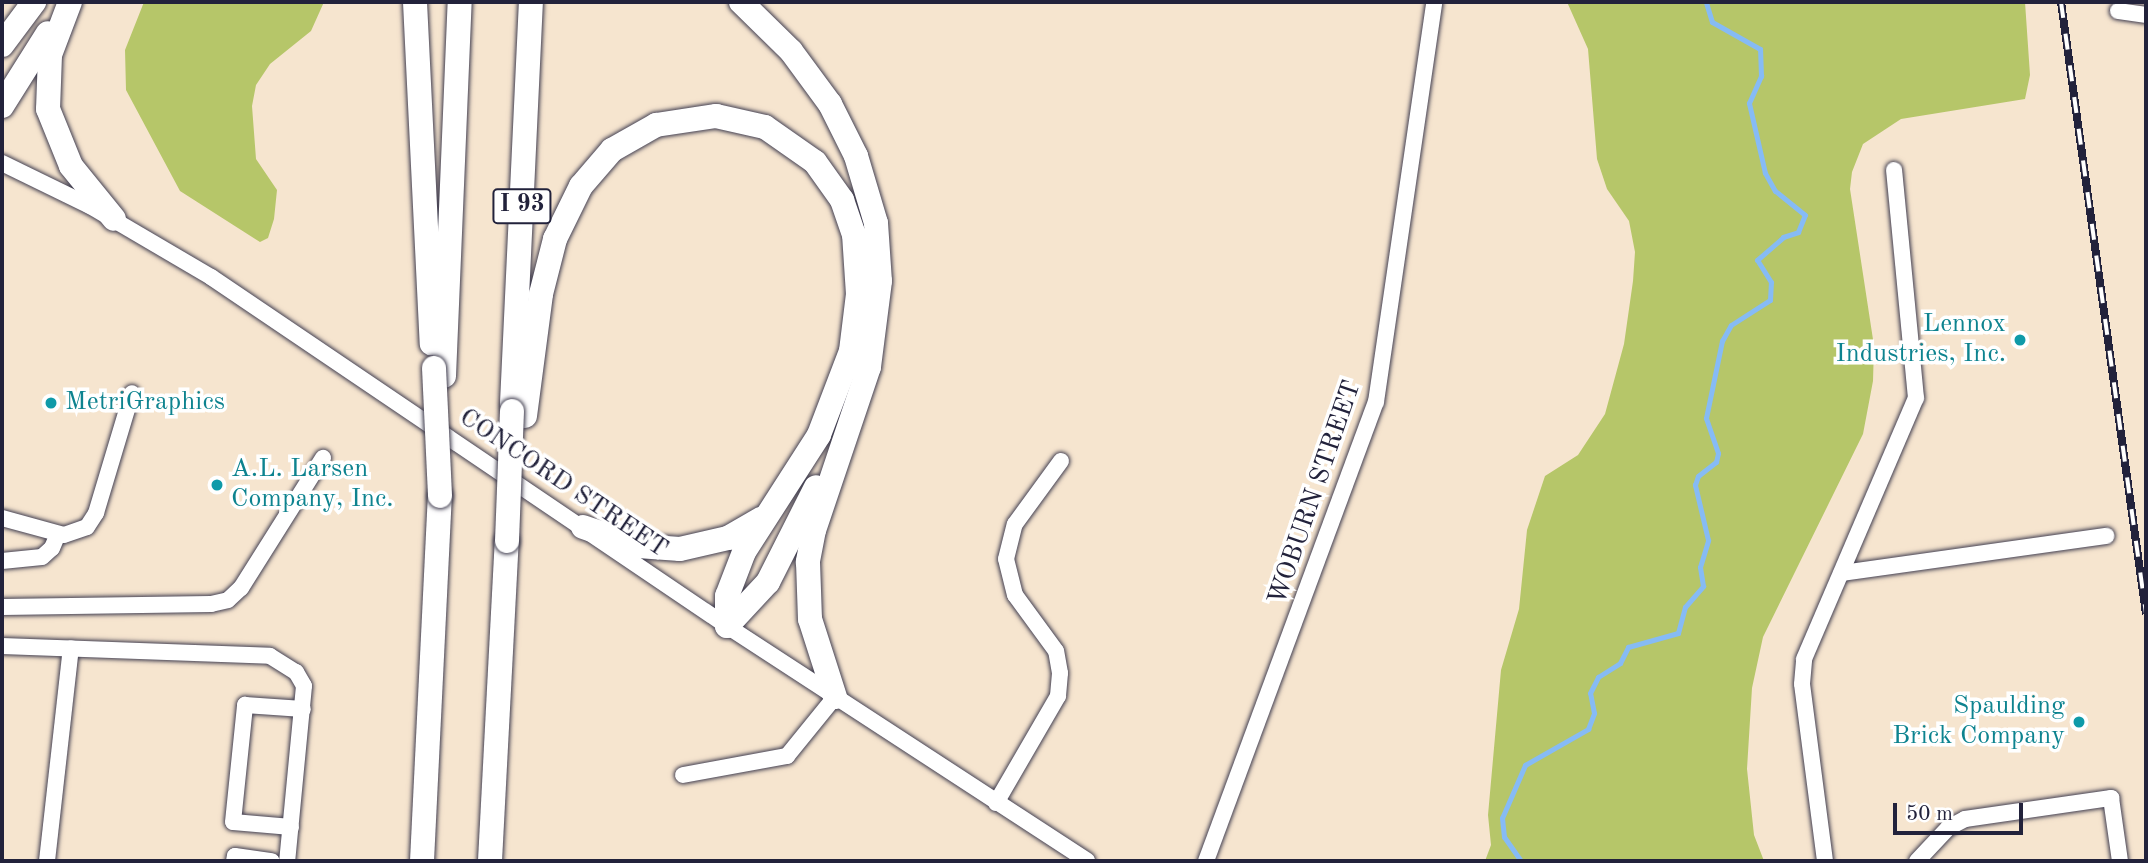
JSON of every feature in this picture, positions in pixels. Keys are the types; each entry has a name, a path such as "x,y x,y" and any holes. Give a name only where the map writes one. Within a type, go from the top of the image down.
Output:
{"highway":[{"path":"2,30 33,2"},
{"path":"2,45 33,2"},
{"path":"2,106 70,2"},
{"path":"70,2 50,55 48,109 71,166 114,219"},
{"path":"415,2 439,372"},
{"name":"I 93","path":"422,861 440,496 439,372 460,2"},
{"name":"I 93","path":"519,413 531,2"},
{"path":"741,2 797,58 830,104 856,156 871,201 880,267 878,319 869,367 814,530 807,578 813,630 835,697"},
{"path":"491,861 507,541 519,413 550,254 560,224 591,171 629,138 676,119 716,116 765,127 803,150 834,185 854,234 858,276 851,351 835,402 810,451 765,516 730,585 727,626"},
{"path":"727,626 768,582 847,430"},
{"path":"583,527 638,546 680,549 728,538 765,516"}],"street":[{"name":"WOBURN STREET","path":"1206,861 1376,402 1434,2"},
{"path":"2118,11 2146,15"},
{"name":"CONCORD STREET","path":"2,163 114,219 254,305 727,626 1087,861"},
{"path":"1825,861 1802,684 1804,659 1916,398 1894,170"},
{"path":"2,517 58,534 76,533 94,518 132,393"},
{"path":"2,607 223,602 241,588 323,458"},
{"path":"996,803 1058,696 1060,673 1056,651 1015,595 1006,559 1015,524 1061,461"},
{"path":"2,561 42,557 52,548 58,534"},
{"path":"1842,573 2105,536"},
{"path":"2,646 270,656 296,672 304,687 303,709 287,861"},
{"path":"47,861 71,648"},
{"path":"683,775 787,755 835,697"},
{"path":"291,827 233,822 234,809 245,705 303,709"},
{"path":"1917,861 1948,828 1965,819 2111,799 2120,861"},
{"path":"234,861 235,856 272,861"}],"green space":[{"path":"144,2 324,2 311,31 270,64 256,85 252,106 256,159 277,190 274,219 268,238 260,242 180,191 126,90 125,50"},
{"path":"1567,2 2025,2 2030,75 2025,99 1901,119 1863,144 1852,172 1850,189 1874,346 1873,381 1863,434 1763,637 1752,688 1747,769 1754,835 1764,861 1485,861 1491,845 1488,815 1501,670 1519,609 1527,530 1545,476 1578,455 1605,414 1624,344 1633,281 1635,252 1629,221 1607,189 1597,159 1588,49"}],"waterway":[{"path":"1521,861 1504,837 1502,818 1525,765 1588,729 1594,713 1590,693 1598,677 1620,663 1628,647 1678,633 1685,607 1703,586 1700,567 1708,540 1695,485 1698,476 1716,462 1718,453 1706,418 1722,341 1731,325 1770,300 1771,282 1757,260 1783,237 1798,232 1805,215 1775,191 1765,173 1749,103 1761,76 1760,49 1712,22 1706,2"}],"railway":[{"path":"2061,2 2146,614"}],"place":[{"name":"Lennox Industries, Inc.","path":"2020,340"},
{"name":"MetriGraphics","path":"51,403"},
{"name":"A.L. Larsen Company, Inc.","path":"217,485"},
{"name":"Spaulding Brick Company","path":"2079,722"}]}
